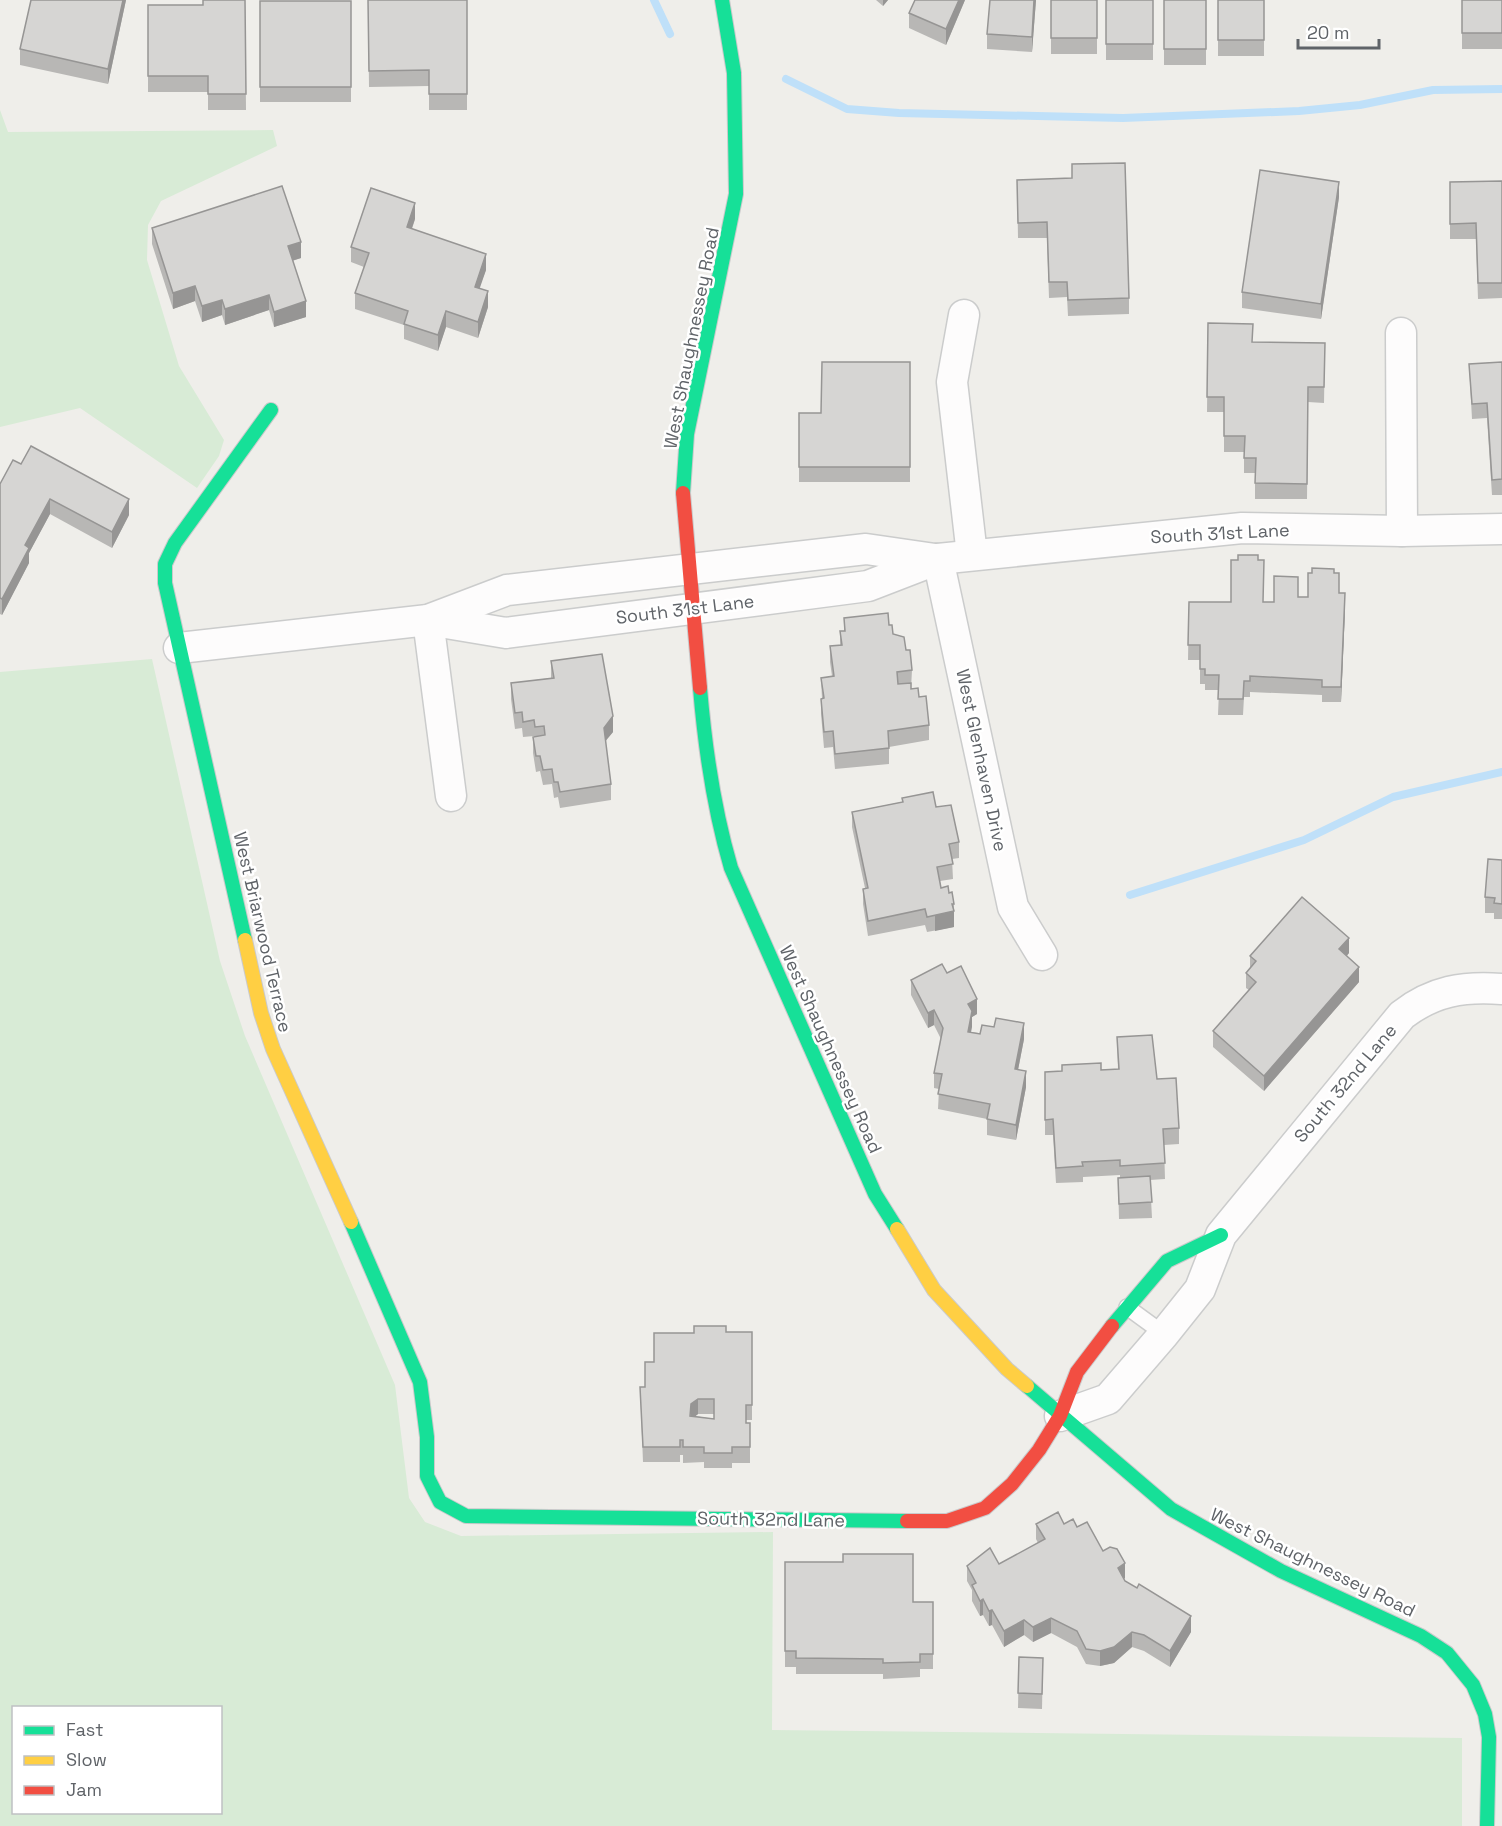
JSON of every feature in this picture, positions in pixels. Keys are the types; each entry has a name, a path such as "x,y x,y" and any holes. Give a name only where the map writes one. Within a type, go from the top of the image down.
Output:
{"street":[{"name":"West Shaughnessey Road","path":"722,0 734,73 736,194 687,434 683,500 687,569 712,782 720,831 731,868 875,1194 934,1290 1007,1369 1171,1509 1281,1571 1421,1636 1447,1653 1473,1685 1485,1714 1489,1737 1487,1826"},
{"path":"964,315 952,382 972,555"},
{"path":"1401,333 1402,531"},
{"name":"West Briarwood Terrace","path":"271,410 175,543 165,564 165,583 259,1001 273,1050 391,1310 420,1382 427,1437 427,1476 440,1502"},
{"name":"South 31st Lane","path":"428,620 506,633 868,586 938,559 1242,528 1402,531 1502,529"},
{"name":"South 31st Lane","path":"179,648 428,620 507,590 866,549 938,559"},
{"path":"802,556 806,594"},
{"name":"West Glenhaven Drive","path":"938,559 1013,907 1042,955"},
{"path":"560,584 564,625"},
{"path":"428,620 451,795"},
{"name":"South 32nd Lane","path":"1060,1416 1108,1399 1164,1334 1200,1289 1221,1235 1402,1015 1419,1002 1447,990 1474,987 1502,989"},
{"name":"South 32nd Lane","path":"440,1502 466,1516 947,1521 984,1508 1012,1484 1039,1450 1060,1416 1077,1372 1127,1307 1167,1261 1221,1235"}],"lane":[{"path":"1127,1307 1164,1334"}],"green space":[{"path":"0,110 8,132 273,130 277,146 161,201 148,225 147,260 179,366 224,440 219,456 197,488 80,408 0,427"},
{"path":"152,659 220,961 245,1036 395,1385 409,1498 425,1522 461,1536 773,1532 772,1730 1462,1738 1462,1826 0,1826 0,672"}],"building":[{"path":"31,0 123,0 108,69 20,49"},
{"path":"203,0 245,0 246,94 208,94 208,76 148,76 148,5 203,5"},
{"path":"368,0 467,0 467,94 429,94 429,70 369,71"},
{"path":"915,0 959,0 946,29 909,13"},
{"path":"990,0 1034,0 1032,37 987,34"},
{"path":"1051,0 1097,0 1097,38 1051,38"},
{"path":"1106,0 1153,0 1153,44 1106,44"},
{"path":"1164,0 1206,0 1206,49 1164,49"},
{"path":"1218,0 1264,0 1264,40 1218,40"},
{"path":"1462,0 1502,0 1502,33 1462,33"},
{"path":"260,1 351,1 351,87 260,87"},
{"path":"1125,163 1129,298 1068,300 1067,282 1049,282 1047,222 1018,223 1017,180 1072,178 1072,164"},
{"path":"1260,170 1339,182 1321,304 1242,292"},
{"path":"1502,181 1502,283 1478,283 1476,223 1450,224 1450,182"},
{"path":"282,186 301,242 288,246 306,301 274,312 269,295 225,309 222,300 202,306 195,286 173,293 152,228"},
{"path":"371,188 415,203 407,227 486,254 475,287 488,291 478,322 446,311 438,335 404,324 408,311 355,293 369,253 351,247"},
{"path":"1208,323 1253,324 1252,342 1325,343 1324,387 1308,387 1307,484 1255,483 1256,458 1244,458 1245,436 1224,436 1224,397 1207,397"},
{"path":"822,362 910,362 910,467 799,467 799,413 821,413"},
{"path":"1502,362 1502,479 1492,480 1487,403 1472,404 1469,364"},
{"path":"31,446 129,499 112,532 50,499 25,545 29,548 2,599 0,598 0,484 13,460 21,464"},
{"path":"1238,555 1258,555 1258,560 1264,560 1263,602 1274,602 1274,576 1298,577 1298,597 1308,597 1308,573 1312,573 1312,568 1334,569 1334,573 1339,573 1339,593 1345,593 1341,687 1322,687 1322,680 1250,676 1250,681 1244,681 1243,699 1218,699 1219,675 1205,675 1205,669 1200,669 1200,645 1188,645 1189,602 1231,602 1231,560 1238,560"},
{"path":"888,613 889,625 892,625 893,634 904,637 906,650 910,650 912,670 897,672 898,684 911,683 911,689 918,688 919,697 926,696 929,725 888,731 889,748 835,754 833,731 824,732 821,699 824,698 821,678 834,676 830,646 842,645 840,631 845,631 844,618"},
{"path":"602,654 613,716 604,728 611,784 560,792 558,782 554,782 552,769 543,770 540,756 536,756 533,737 545,735 544,726 535,727 534,720 523,722 522,712 515,713 511,683 554,678 551,661"},
{"path":"933,792 936,807 951,805 959,842 949,844 953,864 937,867 941,888 948,886 949,893 952,892 954,911 927,917 925,909 868,921 863,889 868,888 852,812 903,802 902,798"},
{"path":"1488,859 1502,860 1502,904 1494,903 1495,898 1485,897"},
{"path":"1302,897 1349,938 1339,949 1359,967 1264,1076 1213,1031 1256,982 1246,973 1256,961 1250,956"},
{"path":"942,964 947,973 961,966 977,999 968,1004 972,1011 968,1032 980,1034 982,1025 994,1027 996,1018 1024,1023 1015,1069 1026,1071 1016,1125 987,1119 990,1104 938,1094 942,1074 934,1073 943,1028 934,1010 928,1013 911,980"},
{"path":"1152,1035 1157,1079 1176,1078 1179,1128 1163,1129 1165,1163 1120,1166 1120,1160 1082,1162 1083,1166 1056,1168 1053,1119 1045,1120 1045,1072 1062,1071 1062,1065 1101,1063 1101,1070 1119,1069 1117,1037"},
{"path":"1150,1176 1152,1202 1119,1204 1118,1178"},
{"path":"694,1326 726,1326 726,1332 752,1332 752,1405 746,1405 746,1423 750,1423 750,1447 732,1447 732,1453 704,1453 704,1447 683,1447 683,1440 680,1440 680,1447 643,1447 640,1387 645,1387 645,1362 654,1362 654,1333 694,1333","holes":["698,1399 714,1399 714,1419 690,1416 691,1404"]},
{"path":"1058,1512 1064,1524 1073,1519 1077,1527 1087,1522 1103,1551 1110,1547 1117,1549 1125,1563 1118,1568 1125,1581 1137,1588 1139,1584 1191,1616 1170,1651 1144,1635 1132,1632 1114,1647 1100,1651 1086,1649 1077,1631 1051,1618 1033,1627 1024,1620 1004,1631 992,1610 989,1611 983,1599 980,1601 972,1585 976,1583 967,1566 990,1548 999,1564 1045,1539 1036,1524"},
{"path":"843,1554 913,1554 913,1602 933,1602 933,1654 920,1654 920,1662 883,1663 883,1659 796,1658 796,1651 785,1651 785,1562 843,1562"},
{"path":"1019,1657 1043,1658 1042,1694 1018,1693"}],"waterway":[{"path":"654,0 670,34"},
{"path":"786,79 847,109 899,113 1123,118 1299,111 1360,105 1433,90 1502,89"},
{"path":"1130,895 1304,840 1393,797 1502,772"}],"traffic: fast":[{"path":"683,493 687,434 736,194 734,73 722,0"},
{"path":"245,940 165,583 165,564 175,543 271,410"},
{"path":"700,688 711,779 731,868 875,1194 897,1229"},
{"path":"351,1222 420,1382 427,1437 427,1476 440,1502 466,1516 907,1521"},
{"path":"1112,1326 1167,1261 1221,1235"},
{"path":"1027,1386 1171,1509 1281,1571 1421,1636 1447,1653 1473,1685 1485,1714 1489,1737 1487,1826"}],"traffic: slow":[{"path":"245,940 261,1013 273,1049 351,1222"},
{"path":"897,1229 934,1290 1007,1369 1027,1386"}],"traffic: jam":[{"path":"683,493 700,688"},
{"path":"907,1521 947,1521 985,1508 1012,1484 1039,1450 1060,1416 1077,1372 1112,1326"}]}
